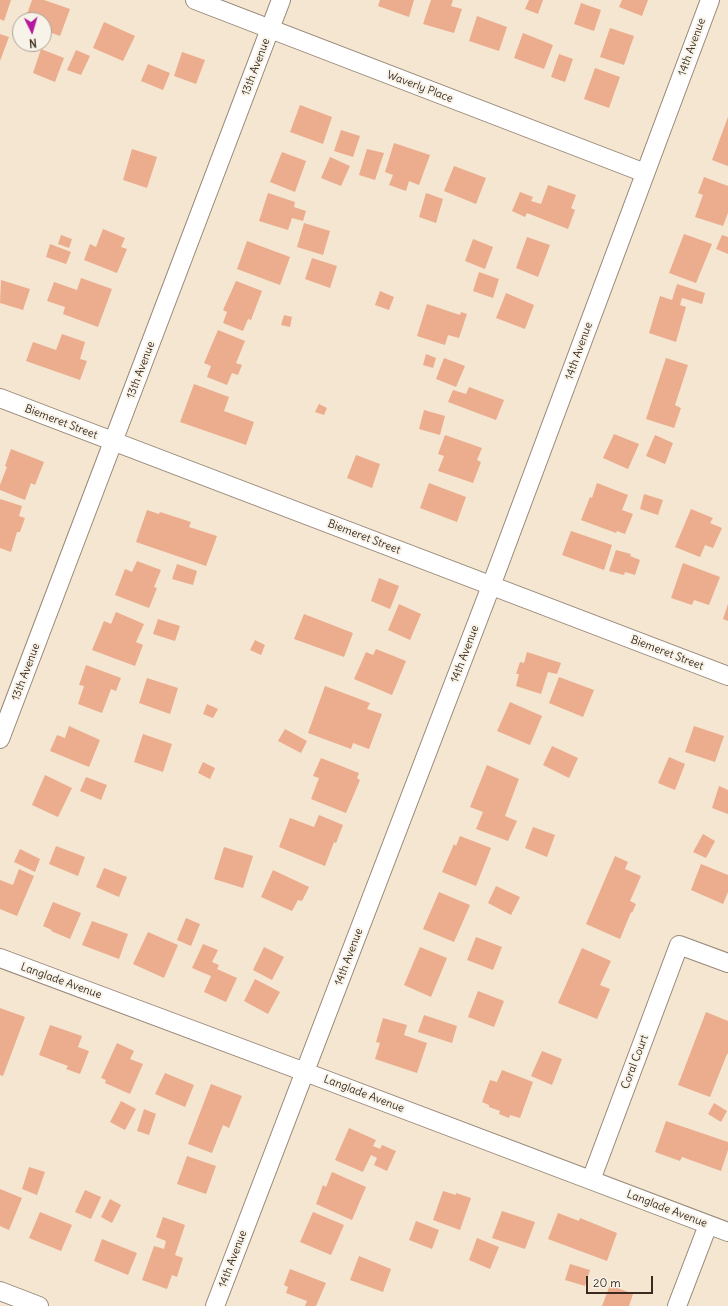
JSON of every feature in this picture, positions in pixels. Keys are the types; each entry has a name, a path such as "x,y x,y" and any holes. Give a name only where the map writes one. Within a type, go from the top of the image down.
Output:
{"street":[{"name":"Waverly Place","path":"195,0 645,173"},
{"name":"13th Avenue","path":"0,739 282,0"},
{"name":"14th Avenue","path":"215,1306 491,586 710,0"},
{"name":"Biemeret Street","path":"0,398 728,676"},
{"name":"Coral Court","path":"591,1180 679,945 728,963"},
{"name":"Langlade Avenue","path":"0,958 728,1232"},
{"path":"677,1306 708,1224"},
{"path":"0,1291 38,1306"}],"building":[{"path":"0,0 11,0 4,21 0,19"},
{"path":"32,0 44,0 70,9 60,36 52,33 52,12 28,12"},
{"path":"380,0 414,0 409,17 378,6"},
{"path":"431,0 453,0 451,6 462,9 454,33 423,24"},
{"path":"529,0 543,0 538,14 525,9"},
{"path":"622,0 648,0 642,16 619,7"},
{"path":"581,3 601,10 594,31 574,24"},
{"path":"477,16 507,27 499,51 469,41"},
{"path":"104,22 135,36 123,61 93,48"},
{"path":"610,28 634,36 624,65 600,57"},
{"path":"523,33 553,45 544,69 514,58"},
{"path":"0,34 9,37 0,61"},
{"path":"76,50 90,56 81,75 67,70"},
{"path":"40,52 49,52 64,58 55,82 33,73"},
{"path":"182,52 205,60 196,84 174,76"},
{"path":"559,54 573,59 565,82 551,77"},
{"path":"148,64 170,73 163,90 141,81"},
{"path":"595,68 620,77 609,108 584,99"},
{"path":"300,105 332,117 323,144 290,132"},
{"path":"728,117 728,166 712,160"},
{"path":"341,130 360,136 353,157 334,151"},
{"path":"394,143 430,155 419,185 409,181 406,191 389,185 393,175 385,172"},
{"path":"132,149 157,157 147,188 123,180"},
{"path":"367,149 384,153 375,180 359,175"},
{"path":"282,152 306,161 295,192 270,182"},
{"path":"330,157 350,166 341,186 321,178"},
{"path":"454,166 486,178 476,204 444,191"},
{"path":"704,177 728,186 728,213 723,226 695,217 703,195 698,193"},
{"path":"548,185 576,195 571,208 575,210 568,229 527,213 525,217 512,211 520,192 533,197 531,201 541,204"},
{"path":"268,193 295,202 294,207 306,211 303,221 292,218 288,230 259,221"},
{"path":"426,193 443,199 436,223 419,217"},
{"path":"304,223 330,231 323,255 297,247"},
{"path":"103,229 125,238 121,247 127,249 117,273 84,260 90,244 96,247"},
{"path":"684,234 712,244 696,283 669,273"},
{"path":"61,235 72,239 69,248 58,244"},
{"path":"722,235 728,237 728,254 716,249"},
{"path":"527,237 550,245 538,277 516,268"},
{"path":"473,239 493,247 485,269 465,261"},
{"path":"247,241 290,257 280,285 237,269"},
{"path":"50,244 71,252 66,264 46,257"},
{"path":"312,258 337,266 330,288 305,279"},
{"path":"479,272 499,279 493,298 473,291"},
{"path":"81,278 112,289 98,327 63,314 65,307 47,301 54,282 77,290"},
{"path":"1,280 30,289 23,310 0,303"},
{"path":"236,281 262,291 251,320 248,319 243,331 223,323 227,312 223,310"},
{"path":"677,284 705,293 702,304 682,298 680,305 686,307 676,342 649,333 660,296 672,300"},
{"path":"380,291 394,297 389,310 375,305"},
{"path":"506,293 534,305 525,329 496,318"},
{"path":"427,304 460,315 461,312 467,314 459,338 448,335 445,345 417,336"},
{"path":"284,315 292,317 290,327 281,325"},
{"path":"218,330 245,341 236,363 242,365 238,375 232,373 227,385 207,377 211,366 204,363"},
{"path":"62,334 85,342 80,359 87,361 80,380 26,361 33,342 56,350"},
{"path":"426,354 436,358 433,368 423,365"},
{"path":"444,358 465,366 456,387 436,379"},
{"path":"666,358 688,365 675,405 681,408 674,428 646,419"},
{"path":"194,384 229,397 224,411 254,422 246,445 180,422"},
{"path":"469,387 504,400 496,420 448,402 453,390 466,394"},
{"path":"319,404 327,408 324,415 315,412"},
{"path":"424,410 445,416 440,435 419,429"},
{"path":"614,434 639,444 628,469 603,458"},
{"path":"445,435 482,448 477,460 481,462 473,483 438,471 444,456 438,454"},
{"path":"655,435 673,443 665,464 646,456"},
{"path":"11,449 44,462 35,485 31,483 25,500 0,490 0,485 7,467 5,466"},
{"path":"356,455 380,464 372,488 347,478"},
{"path":"429,483 466,497 457,522 420,508"},
{"path":"597,483 628,495 622,510 633,514 625,534 617,531 616,533 581,520 590,497 592,498"},
{"path":"644,494 663,500 658,515 640,509"},
{"path":"0,499 22,506 19,516 25,518 20,532 17,532 11,552 0,548"},
{"path":"691,509 713,518 710,523 722,528 713,548 705,545 700,557 675,547"},
{"path":"147,510 159,514 160,512 191,522 189,527 217,536 206,566 136,542"},
{"path":"571,531 612,545 604,570 562,555"},
{"path":"616,550 631,554 630,556 640,560 635,575 625,572 624,575 609,571"},
{"path":"137,561 161,570 154,587 157,588 149,608 115,595 125,569 132,572"},
{"path":"683,563 720,577 709,605 694,600 692,605 671,598"},
{"path":"177,564 197,571 193,585 172,579"},
{"path":"379,578 399,586 390,609 371,601"},
{"path":"399,604 421,614 410,640 388,630"},
{"path":"728,604 728,621 723,619"},
{"path":"116,612 144,624 136,642 143,645 135,666 92,650 104,621 111,624"},
{"path":"304,614 353,633 344,657 294,639"},
{"path":"158,619 180,626 175,641 153,634"},
{"path":"255,640 265,645 261,655 250,650"},
{"path":"376,649 406,661 392,695 354,679 366,652 373,655"},
{"path":"527,652 561,663 557,674 548,672 541,694 516,686 519,674 516,674 520,662 524,663"},
{"path":"86,665 121,678 116,691 111,689 102,713 78,704 84,686 79,685"},
{"path":"559,677 594,690 583,717 549,703"},
{"path":"147,678 178,688 170,714 139,703"},
{"path":"325,686 370,703 367,709 382,714 369,749 353,743 351,749 308,733"},
{"path":"510,702 542,716 530,745 497,731"},
{"path":"207,704 218,709 213,718 203,714"},
{"path":"69,726 100,740 89,767 50,751 57,735 65,738"},
{"path":"694,726 724,736 715,762 685,752"},
{"path":"285,729 307,741 301,753 278,741"},
{"path":"143,734 172,744 163,772 134,762"},
{"path":"552,746 578,758 569,778 543,765"},
{"path":"669,757 685,764 675,790 658,783"},
{"path":"321,758 359,773 357,778 360,780 346,813 311,799 319,778 313,776"},
{"path":"203,762 215,768 210,779 198,773"},
{"path":"487,765 519,779 505,816 517,821 508,841 476,829 483,812 470,807"},
{"path":"45,775 72,788 58,817 32,805"},
{"path":"86,777 107,785 101,800 80,791"},
{"path":"719,786 728,790 728,814 712,808"},
{"path":"319,815 343,825 336,843 334,842 325,866 279,847 290,818 314,827"},
{"path":"533,827 555,835 547,857 525,848"},
{"path":"703,834 715,841 706,858 693,852"},
{"path":"460,836 491,848 476,886 442,872 454,844 456,846"},
{"path":"56,846 85,857 78,876 49,864"},
{"path":"224,847 253,856 243,888 214,879"},
{"path":"20,849 40,859 35,872 14,862"},
{"path":"615,856 628,862 625,869 641,876 630,901 636,904 632,913 631,912 620,939 586,924"},
{"path":"701,864 728,875 728,892 723,904 691,890"},
{"path":"104,868 127,877 119,897 96,887"},
{"path":"19,869 34,876 17,916 0,909 0,880 13,885"},
{"path":"273,870 309,887 302,901 298,900 292,911 261,897"},
{"path":"496,886 520,897 511,915 488,903"},
{"path":"439,892 470,905 454,942 423,929"},
{"path":"53,902 81,913 70,939 43,926"},
{"path":"186,918 200,924 191,946 177,940"},
{"path":"92,921 128,934 119,959 82,945"},
{"path":"148,932 178,945 164,978 133,964"},
{"path":"476,937 502,947 493,970 467,960"},
{"path":"203,944 218,950 212,962 219,965 217,969 237,978 226,1002 204,992 211,976 192,968"},
{"path":"264,947 284,957 272,980 253,970"},
{"path":"420,947 447,958 431,997 404,985"},
{"path":"582,948 611,961 600,985 610,989 597,1019 558,1003"},
{"path":"255,979 280,992 268,1014 244,1001"},
{"path":"478,991 504,1001 494,1027 468,1017"},
{"path":"0,1008 25,1017 3,1076 0,1075"},
{"path":"706,1012 728,1021 728,1054 710,1097 678,1085"},
{"path":"424,1015 457,1026 452,1043 418,1032"},
{"path":"383,1018 407,1025 404,1035 427,1043 417,1073 375,1059 380,1043 376,1042"},
{"path":"50,1025 82,1036 78,1047 89,1051 80,1074 66,1069 68,1066 39,1055"},
{"path":"117,1043 134,1051 130,1059 143,1064 130,1094 105,1083 106,1080 101,1078"},
{"path":"542,1051 562,1059 552,1085 531,1076"},
{"path":"502,1070 533,1082 520,1118 510,1115 509,1118 499,1114 500,1111 489,1107 489,1105 482,1102 490,1080 497,1082"},
{"path":"165,1073 194,1085 185,1107 155,1094"},
{"path":"211,1084 242,1096 229,1128 223,1125 212,1153 188,1144"},
{"path":"121,1101 136,1109 125,1130 110,1122"},
{"path":"714,1103 727,1111 721,1122 708,1114"},
{"path":"144,1109 156,1114 149,1135 137,1131"},
{"path":"666,1121 728,1142 728,1150 721,1171 682,1157 680,1161 655,1152"},
{"path":"349,1128 376,1140 373,1146 380,1149 382,1145 396,1151 387,1171 374,1165 377,1158 371,1155 363,1172 335,1160"},
{"path":"187,1156 216,1166 206,1194 177,1184"},
{"path":"29,1167 45,1172 37,1195 22,1189"},
{"path":"332,1172 366,1187 352,1220 316,1204 323,1185 326,1187"},
{"path":"0,1189 22,1198 9,1230 0,1226"},
{"path":"85,1190 101,1197 91,1219 75,1212"},
{"path":"443,1191 456,1195 456,1193 471,1198 460,1230 433,1220"},
{"path":"110,1199 121,1205 112,1223 101,1217"},
{"path":"502,1211 535,1222 525,1249 492,1238"},
{"path":"40,1212 72,1225 61,1251 29,1238"},
{"path":"313,1212 344,1225 331,1255 300,1242"},
{"path":"558,1213 579,1221 580,1218 617,1233 607,1261 548,1239"},
{"path":"163,1217 185,1225 175,1255 183,1258 177,1277 172,1275 167,1289 142,1280 154,1246 164,1249 166,1241 156,1237"},
{"path":"416,1221 439,1230 432,1249 409,1240"},
{"path":"477,1238 499,1247 490,1269 469,1260"},
{"path":"102,1239 137,1253 128,1275 94,1261"},
{"path":"359,1256 391,1269 383,1292 350,1280"},
{"path":"570,1264 590,1270 585,1286 565,1280"},
{"path":"290,1269 326,1283 316,1306 305,1306 307,1301 286,1293 288,1287 284,1285"},
{"path":"610,1285 633,1294 629,1306 602,1306"}]}
